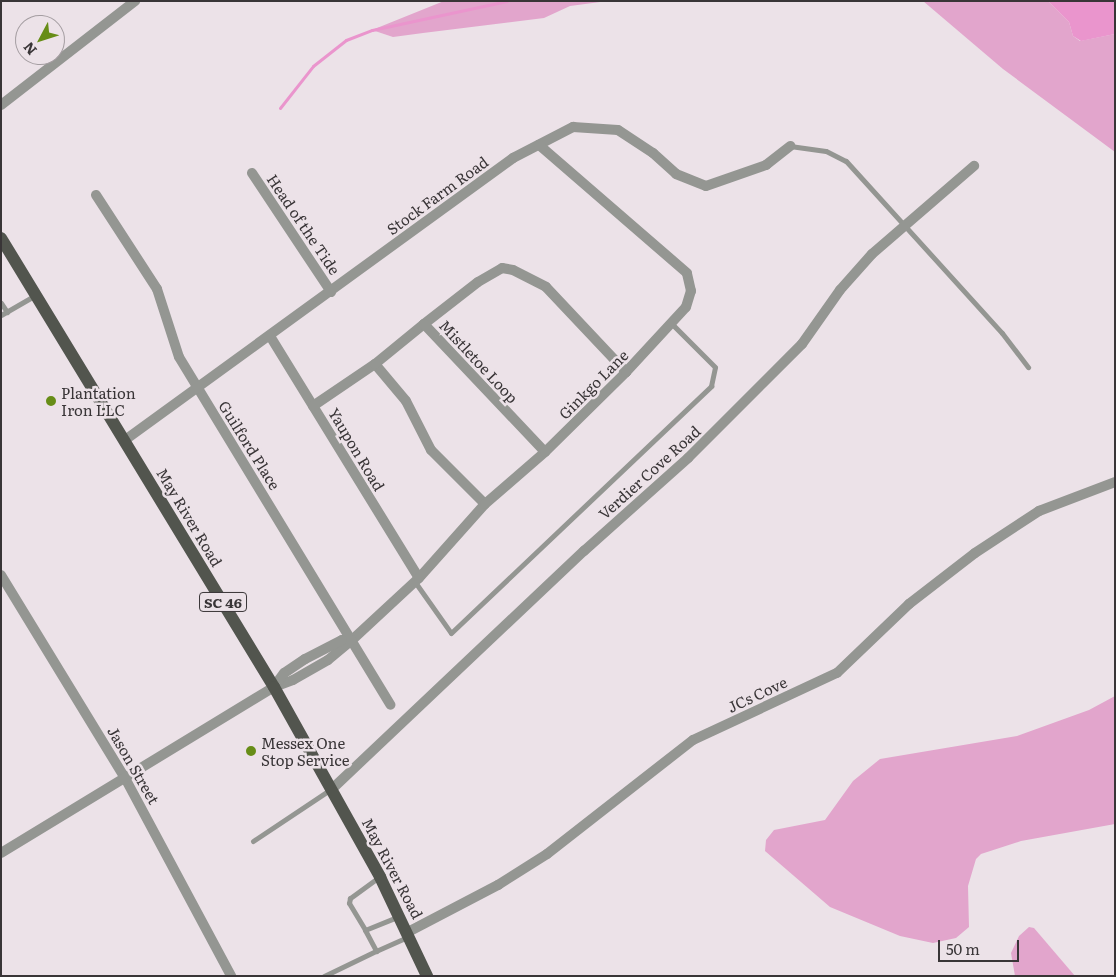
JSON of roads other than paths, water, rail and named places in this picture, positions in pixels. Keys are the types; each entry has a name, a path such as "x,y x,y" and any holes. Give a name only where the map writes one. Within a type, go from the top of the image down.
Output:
{"main road":[{"name":"May River Road","path":"1,238 274,687 380,877 427,976"}],"street":[{"path":"1,105 136,1"},
{"name":"Stock Farm Road","path":"124,440 331,292 513,158 574,127 618,130 653,153 676,174 706,186 766,166 790,146"},
{"name":"Ginkgo Lane","path":"1,853 274,687 294,680 328,660 417,580 485,504 545,452 626,372 686,307 691,290 687,273 539,145"},
{"name":"Verdier Cove Road","path":"332,788 584,552 688,458 802,344 840,290 872,254 974,166"},
{"name":"Head of the Tide","path":"252,173 331,292"},
{"name":"Guilford Place","path":"96,195 157,288 179,357 391,705"},
{"path":"424,324 478,282 502,268 513,270 546,287 626,372"},
{"name":"Mistletoe Loop","path":"313,406 375,364 424,324 545,452"},
{"name":"Yaupon Road","path":"270,336 417,580"},
{"path":"375,364 406,401 432,450 485,504"},
{"name":"JCs Cove","path":"409,935 498,885 547,854 693,740 836,674 909,604 975,552 1039,511 1115,482"},
{"name":"Jason Street","path":"1,575 125,778 231,976"}],"lane":[{"path":"790,146 826,151 846,161 906,226 1028,367"},
{"path":"1,303 4,314 36,294"},
{"path":"417,580 451,633 711,386 715,367 672,324"},
{"path":"252,841 332,788"},
{"path":"376,951 349,903 350,898 380,877"},
{"path":"364,930 400,916"},
{"path":"324,976 409,935"}],"waterway":[{"path":"280,108 313,66 346,40 372,30 507,1"}],"place":[{"name":"Plantation Iron LLC","path":"51,401"},
{"name":"Messex One Stop Service","path":"251,751"}]}
